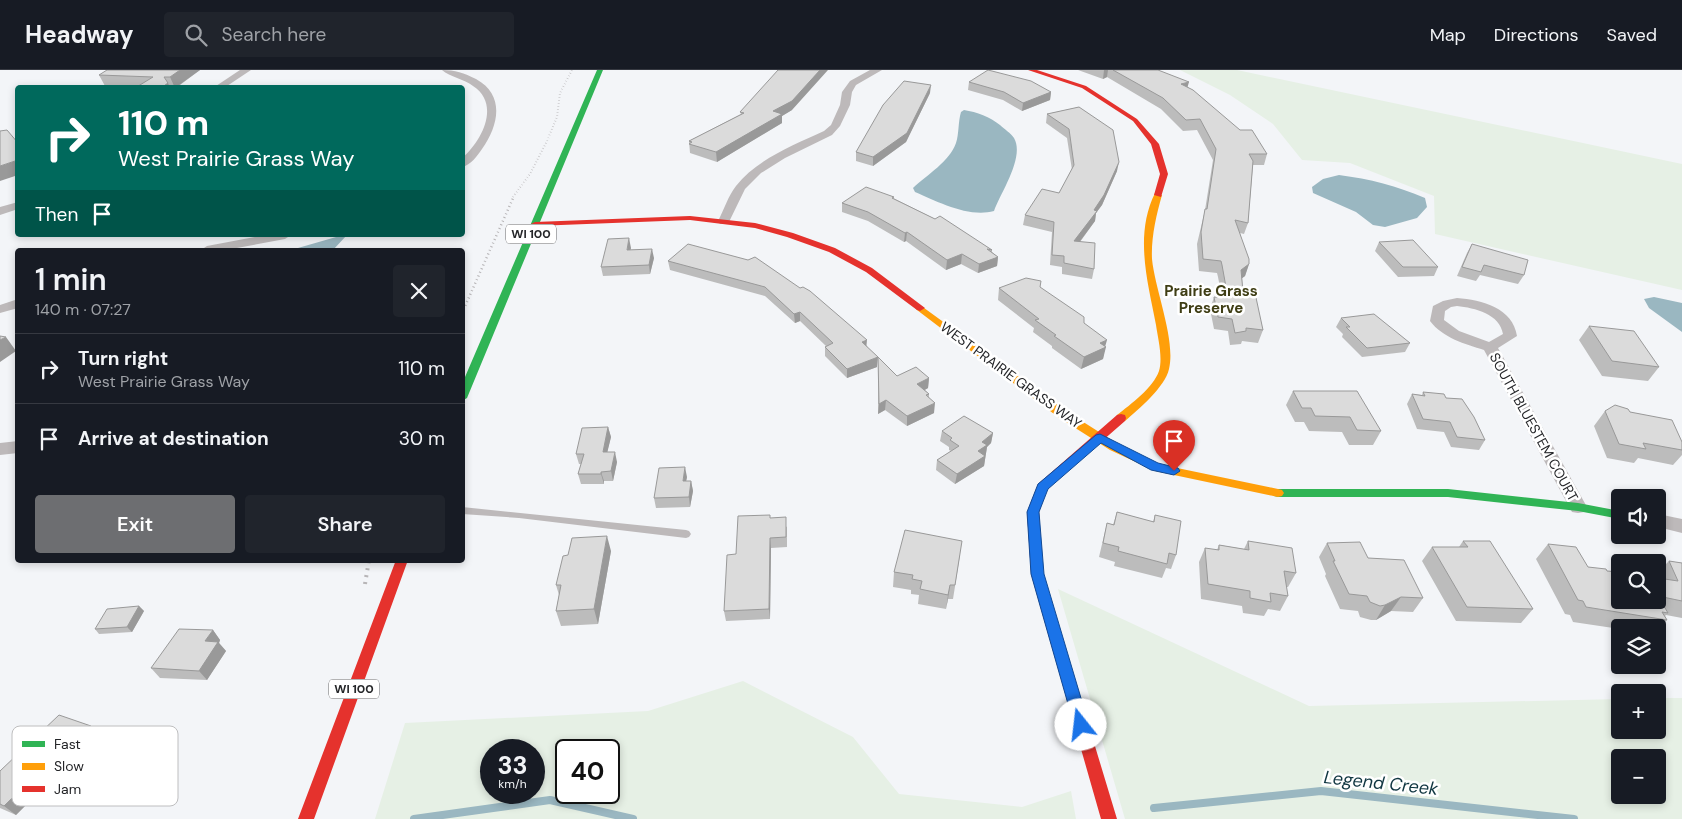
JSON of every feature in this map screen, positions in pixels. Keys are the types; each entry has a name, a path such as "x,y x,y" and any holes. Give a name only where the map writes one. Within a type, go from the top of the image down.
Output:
{"street":[{"path":"222,85 246,70"},
{"path":"447,70 474,82 490,97 492,112 487,135 465,161"},
{"name":"WI 100","path":"465,391 600,70"},
{"path":"724,222 740,188 757,171 781,156 828,133 835,126 845,105 847,92 853,83 877,70"},
{"path":"1031,70 1084,88 1135,120 1155,144 1164,174 1152,216 1148,259 1164,350 1164,370 1145,397 1042,487 1033,512 1037,574 1109,819"},
{"path":"0,211 15,205"},
{"name":"WEST PRAIRIE GRASS WAY","path":"535,224 690,218 755,226 790,235 832,250 869,270 1062,414 1100,438 1155,467 1284,494 1448,493 1578,507 1611,513"},
{"path":"217,248 275,237"},
{"name":"SOUTH BLUESTEM COURT","path":"1490,347 1510,336 1510,330 1502,317 1470,303 1447,303 1438,309 1437,320 1442,326 1490,347 1578,507"},
{"path":"0,310 15,304"},
{"path":"0,449 15,447"},
{"path":"1666,523 1682,526"},
{"name":"WI 100","path":"306,819 401,563"}],"lane":[{"path":"465,510 520,514 686,534"}],"path":[{"path":"465,306 512,199 530,174 547,141 557,117 560,93 572,70"}],"shaded area":[{"path":"1180,70 1237,70 1682,164 1682,290 1435,234 1434,196 1350,163 1302,160 1273,124 1230,95"},
{"path":"1058,589 1309,706 1611,699 1611,739 1666,739 1666,698 1682,698 1682,819 1125,819"},
{"path":"743,681 853,737 899,794 1022,807 1071,791 1076,819 375,819 405,723 648,711"}],"water":[{"path":"964,110 983,115 996,122 1013,136 1017,146 1011,174 994,211 984,213 964,211 915,192 913,188 938,167 953,150 957,139 961,112"},
{"path":"1339,175 1372,181 1404,190 1425,198 1427,207 1417,218 1385,227 1373,225 1356,212 1313,193 1312,187 1323,179"},
{"path":"336,237 345,237 335,248 298,248"},
{"path":"1654,297 1682,303 1682,332 1649,308 1644,299"}],"building":[{"path":"107,70 180,70 170,77 164,77 168,83 165,85 140,85 153,77 99,75"},
{"path":"778,70 820,70 792,101 773,111 782,114 716,152 689,144 692,142 689,141 744,113 740,112"},
{"path":"988,70 1031,81 1051,92 1023,103 1004,92 969,82"},
{"path":"1113,70 1158,70 1189,82 1181,84 1193,90 1240,130 1252,130 1267,154 1249,154 1253,161 1248,223 1235,220 1249,259 1249,264 1241,270 1243,292 1255,293 1263,330 1246,328 1246,331 1235,333 1232,319 1218,317 1214,297 1228,298 1222,265 1221,261 1203,259 1201,232 1205,209 1207,209 1216,149 1200,119 1186,120 1163,98"},
{"path":"904,81 931,85 907,133 873,157 856,152 883,105"},
{"path":"1079,107 1113,130 1119,162 1104,195 1094,210 1097,211 1074,241 1095,243 1094,269 1064,263 1064,256 1052,255 1054,222 1025,215 1042,189 1059,193 1074,165 1069,129 1047,114"},
{"path":"7,130 15,139 15,161 0,166 0,131"},
{"path":"866,187 894,197 892,198 935,219 940,216 992,250 987,249 998,257 979,264 962,254 947,260 907,232 905,233 868,212 842,203"},
{"path":"629,238 627,250 652,249 649,265 601,267 608,239"},
{"path":"1413,240 1438,267 1403,267 1379,242"},
{"path":"688,244 748,260 755,257 800,288 803,287 810,291 867,340 862,342 878,357 847,369 825,347 833,343 800,312 794,314 765,287 668,261"},
{"path":"1472,244 1528,260 1524,275 1484,265 1481,272 1462,267"},
{"path":"1026,278 1041,281 1040,287 1084,317 1084,323 1107,340 1100,343 1106,347 1084,357 1054,336 1056,335 1035,320 1039,319 999,288"},
{"path":"1374,314 1410,343 1367,348 1346,327 1350,327 1341,318"},
{"path":"1589,326 1634,331 1659,367 1612,361"},
{"path":"878,357 897,376 916,367 929,378 917,384 929,394 926,395 935,403 907,416 886,400 879,404"},
{"path":"1293,391 1357,391 1381,431 1357,430 1350,417 1315,416 1311,408 1302,408"},
{"path":"1423,392 1444,394 1446,398 1462,399 1474,417 1485,440 1457,437 1450,422 1423,419 1412,394 1425,396"},
{"path":"1615,405 1628,409 1630,412 1672,420 1682,442 1682,450 1643,443 1646,449 1619,444 1605,411"},
{"path":"964,416 993,433 982,442 987,445 978,451 985,456 957,474 937,460 959,446 942,431"},
{"path":"608,427 603,452 615,452 611,471 601,472 601,474 578,474 584,454 576,454 582,428"},
{"path":"685,467 683,481 691,481 689,497 654,498 659,468"},
{"path":"1117,512 1154,522 1155,515 1181,521 1176,555 1169,553 1167,564 1118,551 1119,547 1103,543 1107,523 1114,525"},
{"path":"770,515 770,518 786,517 786,537 770,538 769,609 724,611 727,555 736,554 738,516"},
{"path":"905,530 962,541 955,585 950,585 948,595 920,589 922,581 912,579 913,575 894,572"},
{"path":"607,536 594,609 556,611 561,585 556,585 563,556 568,555 572,538"},
{"path":"1248,541 1292,548 1296,573 1284,571 1288,596 1270,593 1271,602 1250,598 1250,591 1208,584 1205,548 1219,550 1219,545 1249,550"},
{"path":"1463,541 1490,541 1533,609 1467,607 1432,547 1468,547"},
{"path":"1360,542 1368,558 1404,560 1423,598 1401,597 1380,606 1370,602 1367,596 1349,594 1333,561 1335,561 1327,543"},
{"path":"1548,544 1576,547 1588,567 1611,571 1611,609 1666,609 1668,613 1662,612 1667,620 1586,607 1583,601 1578,600"},
{"path":"1669,561 1682,563 1682,601 1666,598 1666,579 1678,581"},
{"path":"139,606 127,627 95,629 107,609"},
{"path":"179,629 213,630 205,641 218,642 199,671 151,668"},
{"path":"59,715 91,726 47,726"},
{"path":"12,760 12,798 4,806 0,804 0,771"}],"waterway":[{"name":"Legend Creek","path":"1154,808 1321,791 1574,819"},
{"name":"Legend Creek","path":"414,819 550,800 633,819"}],"traffic: fast":[{"path":"465,391 600,70"},
{"path":"1278,493 1448,493 1578,507 1611,513"}],"traffic: slow":[{"path":"1121,418 1151,389 1164,370 1162,333 1148,260 1150,227 1158,195"},
{"path":"920,308 1062,414 1114,447 1155,467 1278,493"}],"traffic: jam":[{"path":"1031,70 1084,87 1135,120 1155,144 1164,174 1158,195"},
{"path":"535,224 690,218 755,226 790,235 832,250 869,270 920,308"},
{"path":"1109,819 1037,574 1033,512 1042,487 1121,418"},
{"path":"306,819 401,563"}],"district":[{"name":"Prairie Grass Preserve","path":"1211,300"}],"route":[{"path":"1081,725 1037,574 1033,512 1042,487 1100,438 1155,467 1174,471"}]}
